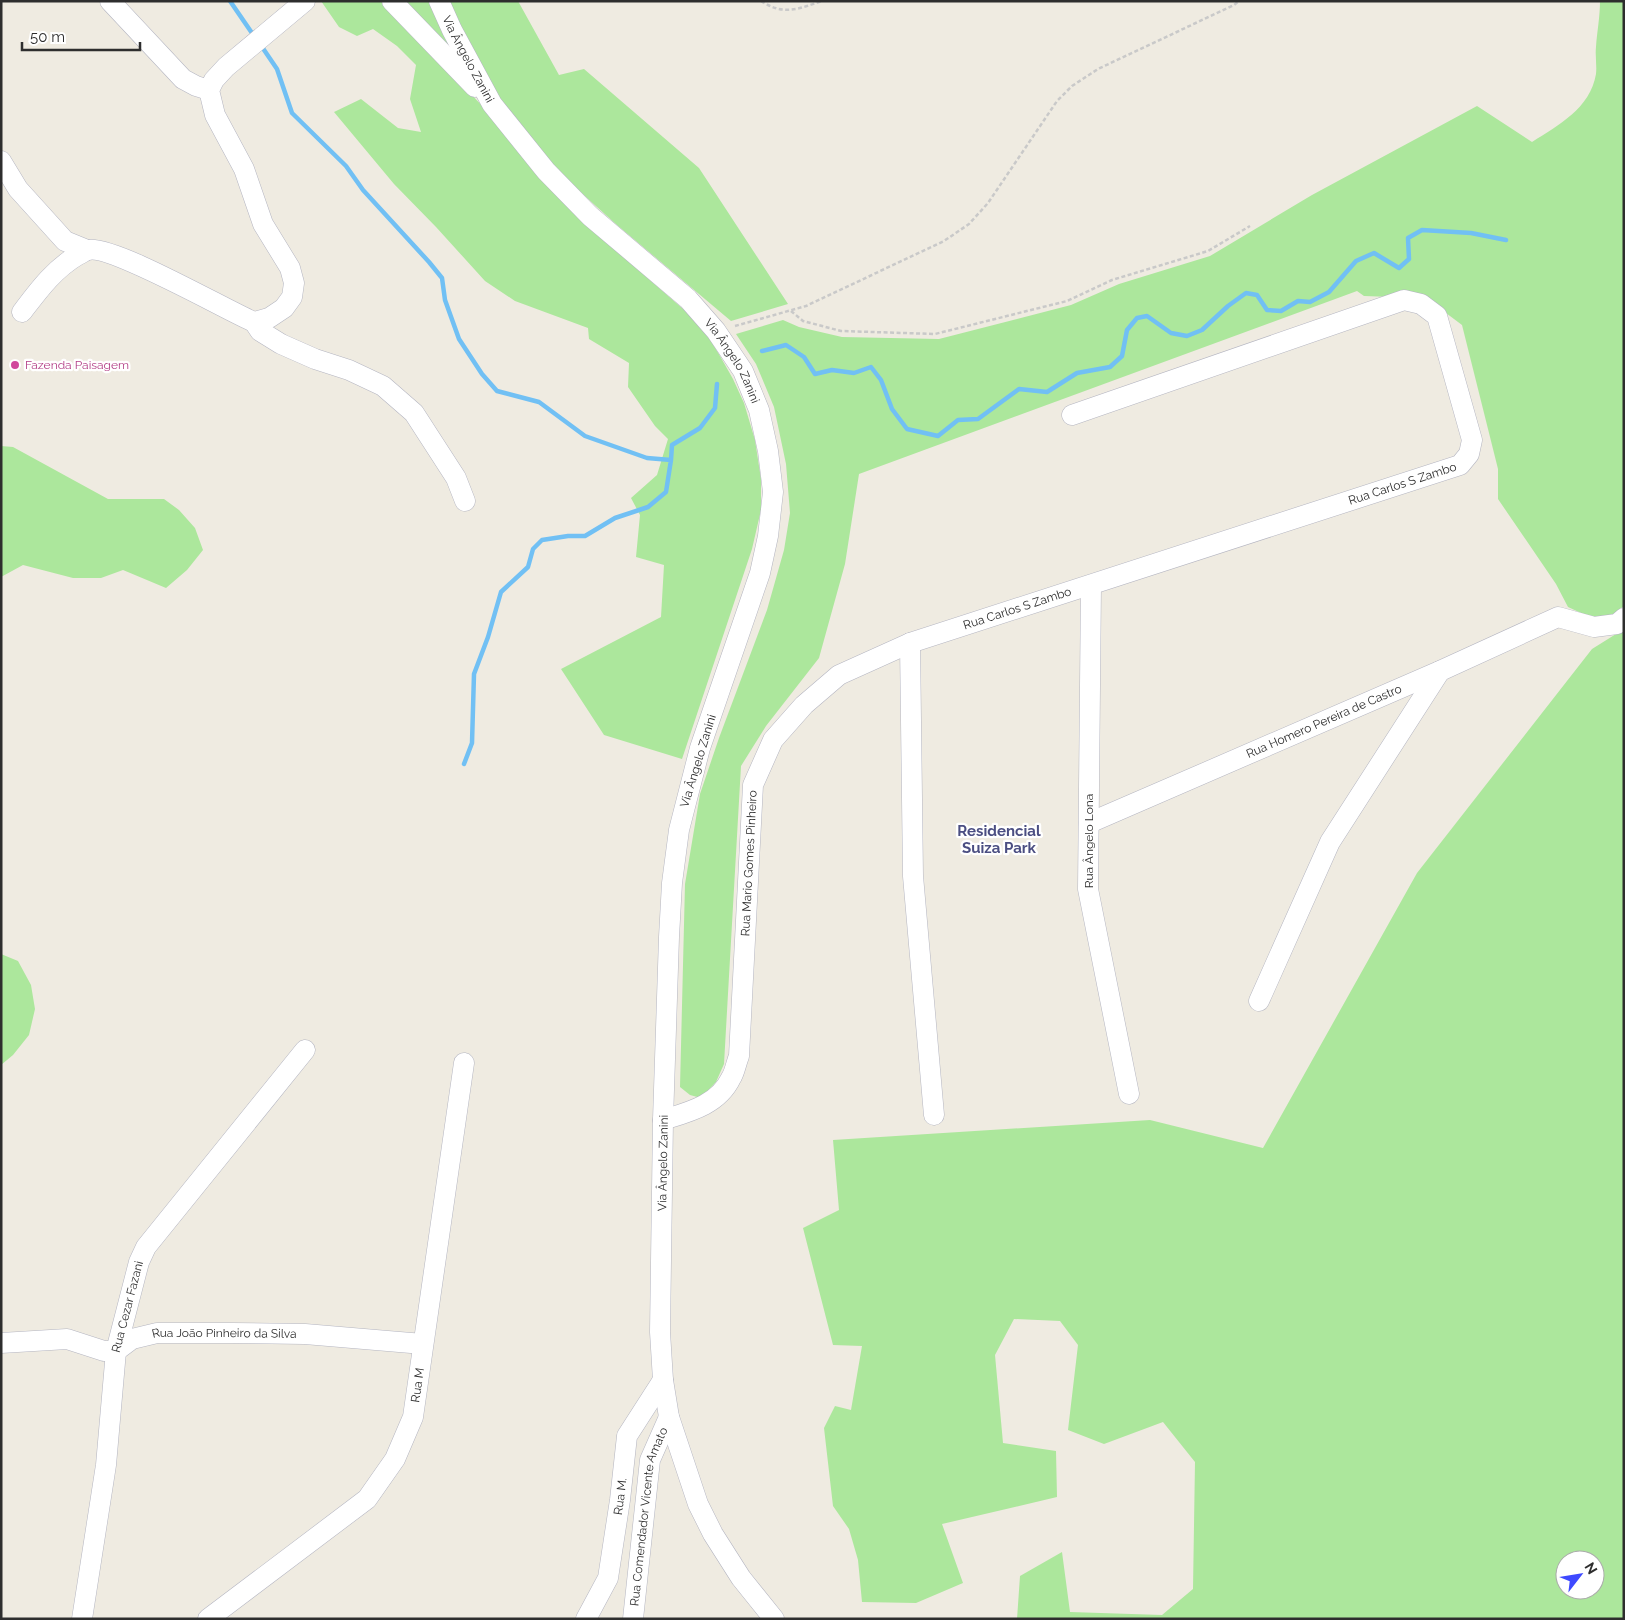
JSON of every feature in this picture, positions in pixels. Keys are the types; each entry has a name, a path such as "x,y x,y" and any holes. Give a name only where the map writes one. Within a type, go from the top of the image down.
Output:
{"street":[{"path":"110,1 183,80 209,90"},
{"path":"254,322 269,318 284,308 292,296 294,283 290,268 264,224 244,169 215,115 209,90 214,80 226,67 305,1"},
{"path":"392,1 492,104"},
{"name":"Via Ângelo Zanini","path":"439,1 452,30 492,104 546,172 590,216 688,299 716,332 743,371 759,410 768,451 773,492 768,536 760,573 700,748 679,830 672,882 663,1120 660,1332 668,1417 698,1504 713,1534 741,1578 774,1619"},
{"path":"1,161 18,189 65,241 87,250 100,250 139,265 232,313 254,322 260,331 281,344 315,359 349,370 383,386 414,413 456,478 465,501"},
{"path":"22,312 46,281 70,260 87,250"},
{"name":"Rua Carlos S Zambo","path":"910,643 1460,465 1469,454 1472,440 1437,316 1422,304 1404,300 1072,415"},
{"name":"Rua Ângelo Lona","path":"1091,585 1088,889 1130,1094"},
{"name":"Rua Homero Pereira de Castro","path":"1089,823 1558,618 1594,627 1617,624 1624,618"},
{"path":"910,643 913,876 934,1115"},
{"name":"Rua Mario Gomes Pinheiro","path":"663,1120 700,1108 721,1093 731,1078 739,1056 753,785 773,740 804,705 839,675 910,643"},
{"path":"1259,1001 1330,842 1440,671"},
{"name":"Rua Cezar Fazani","path":"82,1619 106,1465 116,1351 139,1262 146,1247 305,1050"},
{"name":"Rua M","path":"208,1619 367,1499 395,1459 413,1417 464,1062"},
{"name":"Rua João Pinheiro da Silva","path":"116,1351 132,1339 157,1333 306,1334 423,1344"},
{"path":"1,1342 67,1338 104,1351 116,1351"},
{"name":"Rua M.","path":"586,1619 608,1578 620,1500 627,1436 664,1380"},
{"name":"Rua Comendador Vicente Amato","path":"633,1619 650,1460 668,1417"}],"path":[{"path":"761,1 784,11 803,8 822,1"},
{"path":"716,332 806,306 944,241 969,224 988,203 1057,100 1072,86 1098,69 1234,6 1239,1"},
{"path":"791,311 803,320 841,331 935,334 1066,301 1112,280 1208,251 1250,226"}],"green space":[{"path":"321,1 382,1 393,11 486,110 581,220 690,315 708,336 733,379 744,403 755,440 761,479 761,510 752,549 682,759 604,735 561,669 661,617 664,565 636,557 640,515 631,498 657,475 668,439 655,426 628,387 629,363 589,339 588,328 515,301 485,281 394,184 334,112 361,99 398,128 421,132 410,99 416,65 397,46 373,29 357,36 339,27"},
{"path":"402,1 429,1 459,61"},
{"path":"447,1 518,1 559,75 584,69 699,168 788,304 731,321 617,225 557,171 499,101"},
{"path":"1600,1 1624,1 1624,606 1612,615 1592,618 1568,607 1556,584 1498,499 1498,469 1462,325 1442,310 1392,297 1364,296 1357,291 859,474 845,564 819,658 766,726 741,766 724,1064 716,1082 701,1098 690,1095 680,1087 685,884 700,794 767,610 784,550 790,513 786,464 774,407 756,364 736,334 783,320 799,327 842,337 939,339 1071,305 1119,284 1210,256 1312,195 1477,106 1532,142 1571,115 1587,97 1593,86 1596,74"},
{"path":"1,446 13,447 108,499 164,499 179,510 195,528 203,550 187,570 166,588 123,570 101,578 73,578 23,565 1,577"},
{"path":"1624,629 1624,1619 1017,1619 1020,1576 1062,1552 1070,1612 1162,1615 1193,1589 1195,1462 1163,1422 1104,1444 1068,1430 1078,1345 1060,1321 1014,1319 995,1355 1003,1443 1056,1451 1057,1497 942,1524 963,1583 916,1603 862,1602 858,1560 849,1529 833,1506 824,1428 835,1406 851,1410 862,1346 833,1345 803,1228 839,1210 833,1140 1150,1120 1263,1148 1417,873 1592,649"},
{"path":"1,954 18,961 31,985 35,1009 29,1035 13,1055 1,1065"}],"waterway":[{"path":"230,1 254,36"},
{"path":"260,44 277,69 292,113 346,166 363,190 442,278 445,300 459,339 482,374 497,391 539,402 585,436 647,458 671,460"},
{"path":"762,351 786,345 804,357 815,374 832,370 854,373 871,367 881,380 892,409 907,429 938,436 958,420 978,419 1019,389 1047,392 1077,373 1110,367 1122,356 1127,330 1137,318 1147,316 1171,333 1187,336 1202,330 1228,306 1246,293 1257,295 1267,310 1281,311 1298,301 1310,302 1329,292 1356,261 1374,253 1399,268 1409,259 1408,238 1422,230 1471,233 1506,240"},
{"path":"464,764 472,743 474,674 488,637 501,592 528,567 533,549 542,540 568,536 585,536 615,518 648,507 666,492 672,445 700,428 715,408 717,384"}],"place":[{"name":"Fazenda Paisagem","path":"15,365"}],"district":[{"name":"Residencial Suiza Park","path":"999,840"}]}
